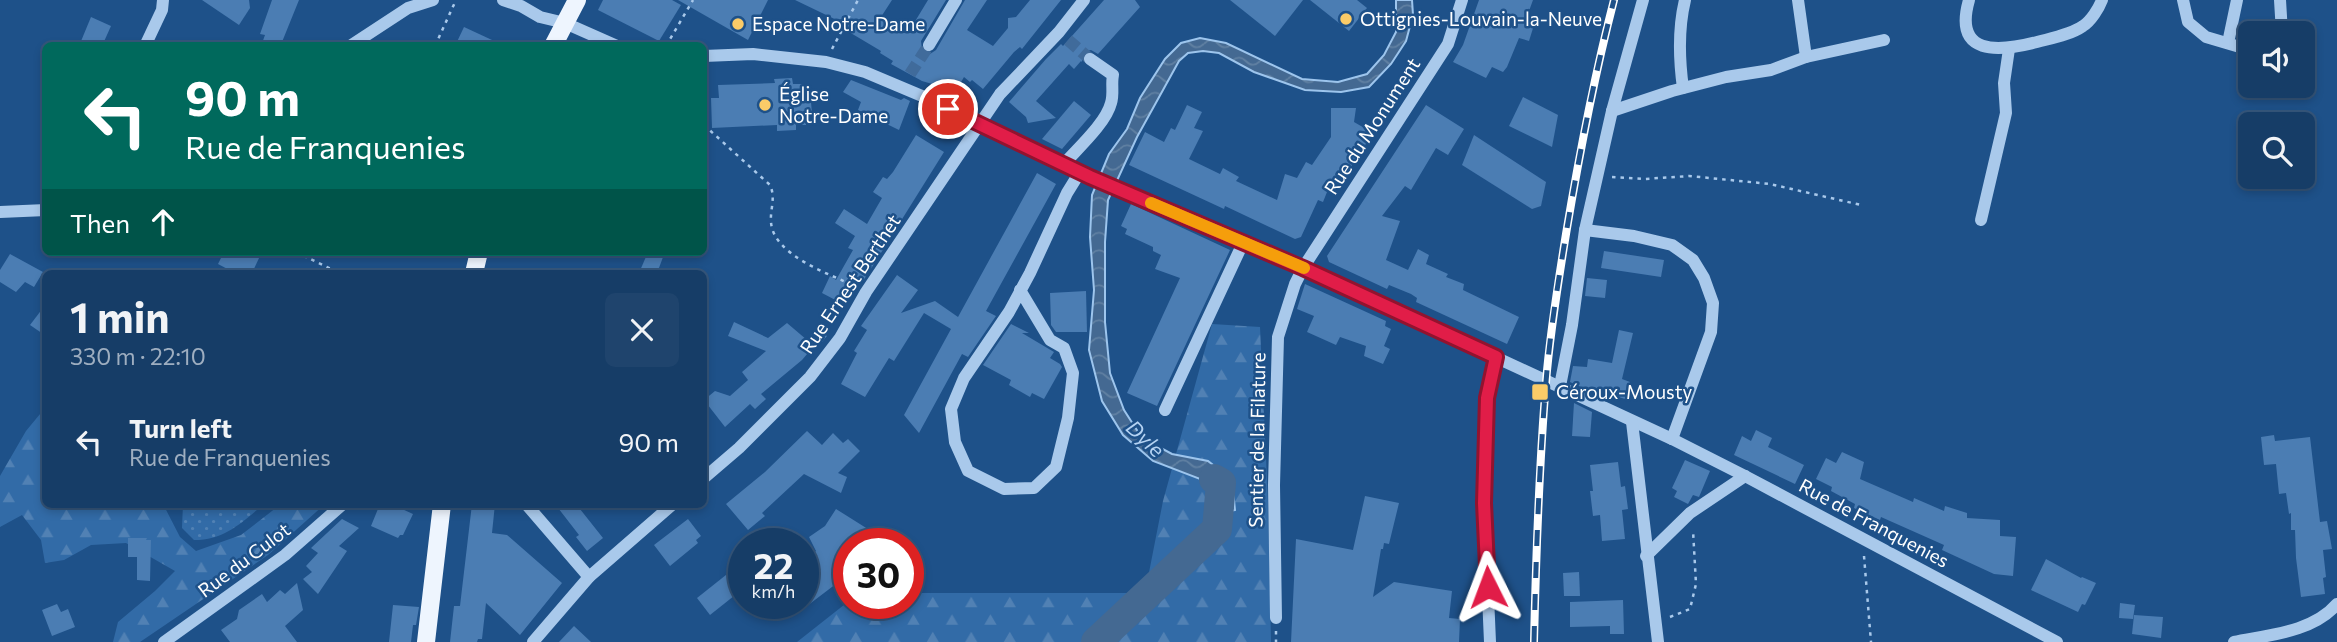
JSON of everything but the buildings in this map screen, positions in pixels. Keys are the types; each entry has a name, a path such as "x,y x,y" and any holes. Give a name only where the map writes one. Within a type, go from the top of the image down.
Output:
{"main road":[{"path":"555,42 577,0"},
{"path":"426,642 442,508"}],"street":[{"path":"147,42 162,10 163,0"},
{"path":"357,42 410,4 433,0"},
{"path":"503,0 608,42"},
{"path":"929,45 956,0"},
{"name":"Rue Ernest Berthet","path":"707,475 739,448 810,377 840,338 866,292 1000,94 1064,36 1084,0"},
{"name":"Rue du Monument","path":"1303,268 1448,44 1462,0"},
{"path":"1560,386 1572,325 1585,230 1612,111 1643,0"},
{"path":"1683,88 1680,63 1681,15 1685,0"},
{"path":"1798,0 1806,57"},
{"path":"1969,0 1964,18 1968,35 1979,45 2009,49 2056,37 2085,26 2102,0"},
{"path":"2183,0 2188,22 2206,37 2238,46"},
{"path":"2228,43 2237,0"},
{"path":"2280,0 2281,21"},
{"path":"1612,111 1683,88 1771,70 1806,57 1884,40"},
{"path":"1981,220 2006,113 2004,83 2009,49"},
{"name":"Rue de Franquenies","path":"707,56 753,54 826,62 865,72 903,88 1121,191 1303,268 1672,439 2057,642"},
{"path":"1064,164 1104,118 1112,102 1113,75 1090,59"},
{"path":"903,88 911,74"},
{"path":"1020,290 1050,340 1064,348 1073,373 1068,418 1055,467 1034,488 1004,489 968,471 955,442 951,409 964,378 1009,312 1067,193 1085,174"},
{"path":"0,212 42,210"},
{"path":"1585,230 1634,236 1672,246 1693,260 1704,278 1713,303 1711,332 1672,439"},
{"path":"1166,411 1243,243"},
{"name":"Sentier de la Filature","path":"1276,618 1274,485 1278,337 1303,268"},
{"path":"1490,642 1484,490 1487,398 1496,357"},
{"path":"1632,422 1658,642"},
{"path":"1646,556 1690,513 1745,476"},
{"name":"Rue du Culot","path":"164,642 285,555 338,508"},
{"path":"529,508 589,577"},
{"path":"533,642 589,577 668,508"},
{"path":"2234,642 2306,625 2326,615 2337,604"}],"path":[{"path":"437,42 456,0"},
{"path":"668,42 693,0"},
{"path":"826,62 858,0"},
{"path":"707,128 770,185 774,193 771,225 785,250 799,260 866,292"},
{"path":"1598,177 1645,179 1689,176 1770,184 1861,205"},
{"path":"304,256 333,270"},
{"path":"1655,618 1673,617 1690,609 1696,584 1696,552 1690,513"},
{"path":"1863,539 1871,642"}],"green space":[{"path":"1212,324 1260,327 1271,642 797,642 833,614 833,619 924,619 924,593 1145,593 1163,501"},
{"path":"42,412 42,508 165,508 180,537 196,551 241,535 276,508 321,508 268,555 140,642 113,642 118,622 175,571 126,543 91,545 64,560 45,563 41,540 22,515 0,527 0,476 26,431"},
{"path":"183,508 259,508 215,537 194,540 182,528"}],"water":[{"path":"1396,0 1412,0 1413,15 1406,41 1391,64 1369,87 1341,92 1305,90 1254,72 1219,53 1188,53 1179,61 1137,137 1108,200 1105,322 1110,373 1124,410 1142,438 1172,454 1208,461 1232,480 1235,510 1213,515 1216,507 1215,491 1203,480 1153,461 1123,435 1102,401 1089,350 1094,290 1090,237 1092,195 1109,154 1127,129 1140,98 1165,59 1181,43 1200,38 1226,43 1302,79 1338,82 1367,74 1384,55 1396,32"}],"waterway":[{"name":"Dyle","path":"1096,642 1217,529 1221,483 1214,479"}],"tunnel":[{"path":"1068,40 1090,59"},
{"path":"910,74 929,45"}],"railway":[{"path":"1534,642 1541,447 1552,326 1582,146 1614,0"}],"slow traffic":[{"path":"1151,203 1304,268"}],"place":[{"name":"Ottignies-Louvain-la-Neuve","path":"1346,19"},
{"name":"Espace Notre-Dame","path":"738,24"},
{"name":"Église Notre-Dame","path":"765,105"},
{"name":"Céroux-Mousty","path":"1540,392"}],"route":[{"path":"948,109 1090,177 1303,268 1496,357 1487,398 1484,503 1488,587"}]}
